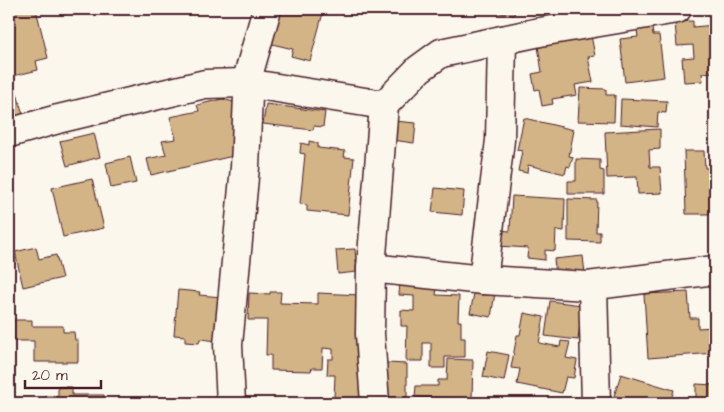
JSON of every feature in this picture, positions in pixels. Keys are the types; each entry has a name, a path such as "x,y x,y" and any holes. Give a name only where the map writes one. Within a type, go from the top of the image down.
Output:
{"street":[{"path":"231,403 228,344 245,167 248,96 246,83 266,9"},
{"path":"375,403 370,334 371,268 384,105 419,70 441,53 502,40 540,20 677,9"},
{"path":"483,280 500,140 502,40"},
{"path":"9,133 58,119 205,84 246,83 384,105"},
{"path":"371,268 483,280 593,286 715,270"},
{"path":"593,286 596,403"}],"building":[{"path":"9,9 36,9 48,58 36,61 38,70 9,77"},
{"path":"276,9 324,9 310,61 291,56 293,49 268,43"},
{"path":"471,9 515,9 514,15"},
{"path":"693,21 693,27 715,25 715,72 702,73 703,81 684,82 682,58 694,57 693,45 677,46 675,22"},
{"path":"652,28 653,35 659,35 664,77 625,82 620,39 638,37 637,30"},
{"path":"591,35 595,56 588,57 593,82 575,85 577,95 552,99 553,104 542,106 539,89 535,90 532,74 542,72 538,46"},
{"path":"580,88 606,89 606,95 615,95 614,122 578,121"},
{"path":"17,93 23,115 9,119 9,95"},
{"path":"222,99 238,103 233,156 151,175 147,159 166,155 162,141 176,139 170,117 199,111 197,105"},
{"path":"621,99 667,101 666,113 658,112 657,127 620,124"},
{"path":"266,104 325,112 323,127 314,126 313,130 263,124"},
{"path":"524,118 574,130 569,156 573,157 570,167 567,166 565,174 528,165 527,173 518,171 522,151 517,150"},
{"path":"394,121 416,123 414,143 392,140"},
{"path":"660,129 660,149 649,150 650,167 660,167 662,193 638,194 637,177 607,178 605,132"},
{"path":"94,133 100,157 67,166 60,141"},
{"path":"309,141 318,143 318,148 345,151 344,157 354,158 348,215 307,211 307,205 300,204 305,154 300,153 301,143 309,145"},
{"path":"684,151 704,151 705,168 715,168 715,214 686,214"},
{"path":"130,157 136,183 111,188 106,163"},
{"path":"576,159 600,160 600,170 604,171 604,194 568,194 568,181 576,181"},
{"path":"92,179 104,228 63,237 52,188"},
{"path":"435,188 464,191 462,215 432,212"},
{"path":"512,196 565,199 564,231 556,230 555,251 545,250 545,260 527,258 528,248 498,246 499,230 510,231"},
{"path":"568,199 597,200 596,232 600,232 600,242 568,241"},
{"path":"36,247 39,259 56,255 62,278 23,287 15,252"},
{"path":"355,249 357,272 338,274 336,250"},
{"path":"583,256 585,274 556,277 554,259"},
{"path":"400,282 437,287 436,295 459,296 458,321 461,321 461,338 465,338 465,357 445,357 445,368 431,368 431,343 423,343 423,361 406,361 407,326 401,326 401,310 414,311 414,296 399,295"},
{"path":"475,289 495,293 491,317 470,313"},
{"path":"178,290 200,292 199,295 222,297 218,341 200,339 199,343 185,342 185,336 174,335"},
{"path":"270,292 281,292 280,303 318,304 318,293 360,295 358,375 363,375 363,399 334,398 335,375 327,375 328,359 333,359 333,349 323,348 322,368 312,368 311,371 271,370 271,355 266,355 267,320 248,320 249,293 270,294"},
{"path":"688,292 690,318 698,318 698,328 715,327 715,353 648,358 644,294"},
{"path":"550,301 582,305 578,340 545,336"},
{"path":"524,313 544,317 539,343 560,347 561,341 570,342 566,358 577,360 574,378 566,377 562,393 517,384 520,369 511,368 517,335 520,335"},
{"path":"13,320 32,320 32,326 63,326 63,332 74,332 75,340 78,340 78,362 34,362 34,341 13,341"},
{"path":"488,351 509,355 504,381 483,377"},
{"path":"448,359 473,360 472,399 415,397 416,386 438,386 438,380 447,380"},
{"path":"386,363 407,364 407,398 385,397"},
{"path":"621,374 674,390 670,403 628,403 629,401 614,396"},
{"path":"696,384 715,385 715,403 696,403"},
{"path":"58,387 72,387 72,395 104,395 104,403 46,403 46,396 58,396"},
{"path":"408,400 408,403 385,403 385,401"}]}
